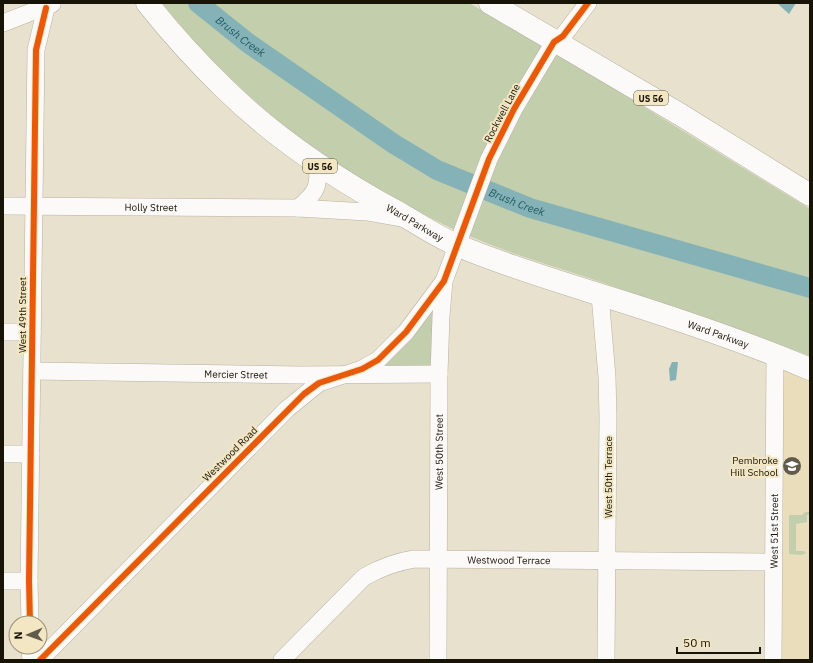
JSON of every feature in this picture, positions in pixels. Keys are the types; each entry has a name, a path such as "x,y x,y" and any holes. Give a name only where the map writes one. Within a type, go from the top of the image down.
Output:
{"highway":[{"name":"Ward Parkway","path":"147,3 184,48 225,90 272,130 317,163 362,193 457,246 532,274 600,295 775,354 810,369"},
{"name":"US 56","path":"490,3 680,115 810,195"}],"street":[{"name":"Rockwell Lane","path":"457,246 489,159 514,109 554,42 563,36 588,3"},
{"path":"3,23 50,5"},
{"name":"West 49th Street","path":"30,615 30,454 36,50 50,5"},
{"path":"298,208 311,197 317,188 317,163"},
{"name":"Holly Street","path":"3,206 298,208 367,212 403,219 407,218"},
{"name":"West 50th Street","path":"438,660 441,316 444,281 457,246"},
{"name":"Westwood Road","path":"40,660 287,409 319,383 362,369 378,360 406,332 444,281"},
{"name":"West 50th Terrace","path":"600,295 608,377 606,660"},
{"path":"3,332 32,332"},
{"name":"West 51st Street","path":"773,660 775,354"},
{"name":"Mercier Street","path":"32,372 299,375 440,374"},
{"path":"3,454 30,454"},
{"name":"Westwood Terrace","path":"282,660 364,577 378,569 397,562 414,559 773,562"},
{"path":"3,581 29,581"}],"shaded area":[{"name":"Pembroke Hill School","path":"780,365 810,376 810,660 771,660"}],"green space":[{"path":"162,3 469,3 538,42 810,209 810,356 479,240 433,219 389,196 306,142 266,111 229,77 194,41"},
{"path":"431,309 434,309 433,367 390,368 385,365 385,360"},
{"path":"805,512 810,512 810,515 807,515 807,522 796,524 796,551 804,551 806,553 802,555 789,554 789,515 802,515"}],"water":[{"path":"777,3 796,3 789,14"},
{"path":"672,362 678,362 676,380 670,381 669,369"}],"waterway":[{"name":"Brush Creek","path":"198,3 248,43 394,144 437,170 530,208 810,288"}],"cycle path":[{"path":"40,660 304,394 319,383 362,369 378,360 406,332 444,281 489,159 514,109 554,42 563,36 588,3"},
{"path":"30,615 36,50 46,8"}],"place":[{"name":"Pembroke Hill School","path":"792,466"}]}
